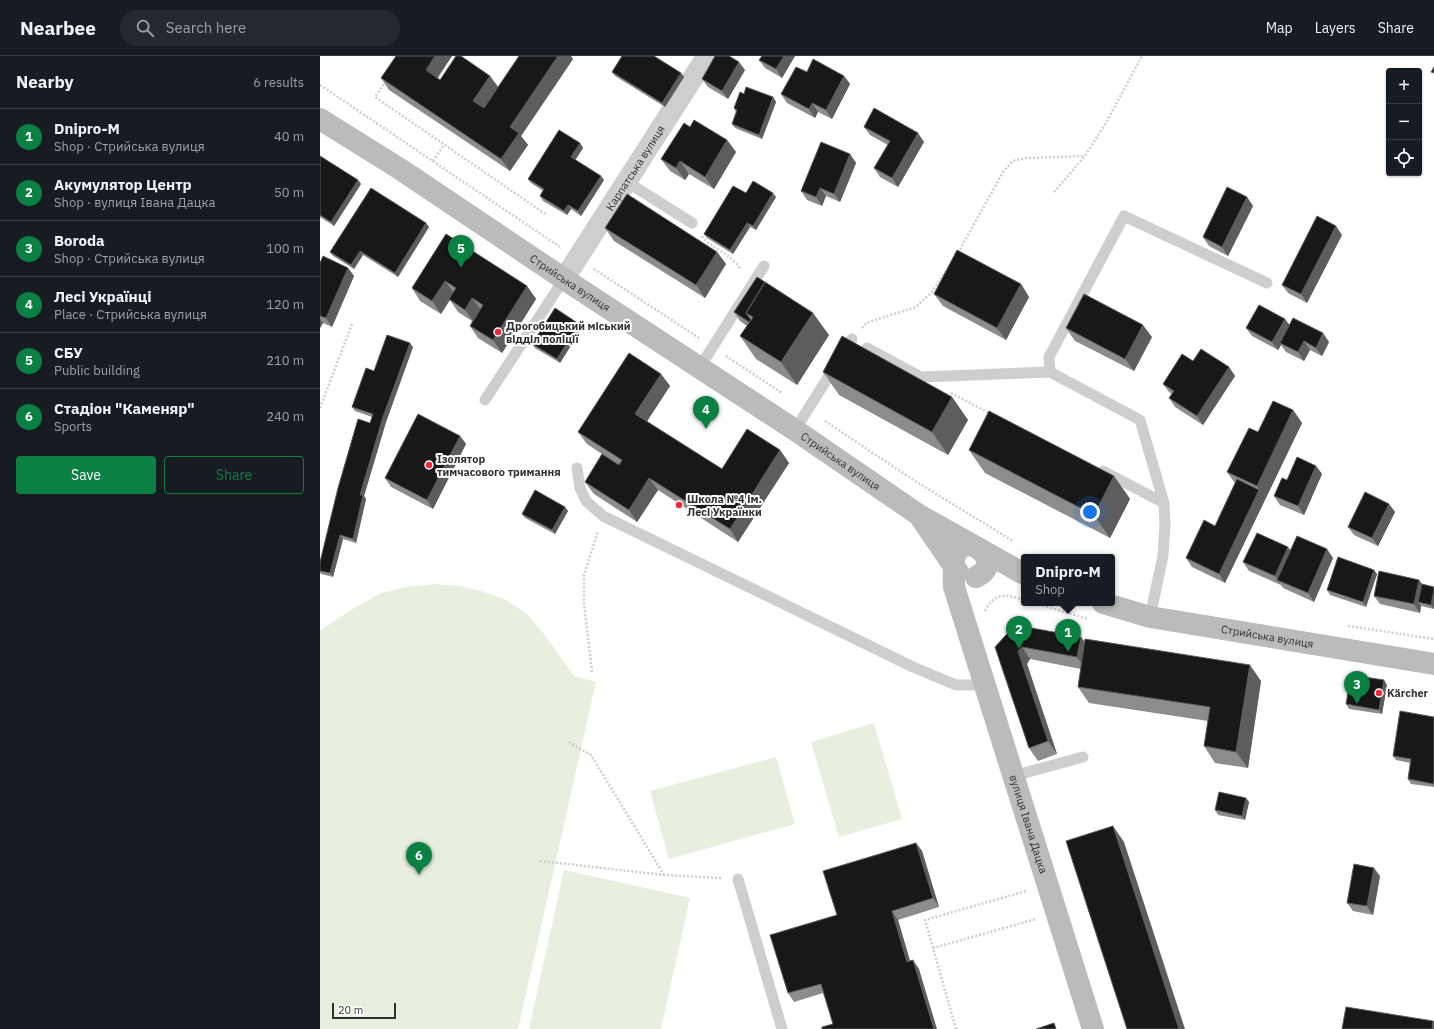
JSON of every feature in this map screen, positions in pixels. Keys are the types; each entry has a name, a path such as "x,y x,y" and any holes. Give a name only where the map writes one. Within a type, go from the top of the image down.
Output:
{"main road":[{"name":"Стрийська вулиця","path":"320,119 700,367 919,515 978,547 1021,573"},
{"name":"Стрийська вулиця","path":"919,515 961,576 970,578 1021,574"},
{"path":"955,567 954,557 960,549 969,546 978,547 984,554 987,562 984,571 976,577 964,620"},
{"name":"вулиця Івана Дацка","path":"955,567 954,587 1093,1029"},
{"name":"Стрийська вулиця","path":"1113,606 1150,617 1434,664"}],"street":[{"name":"Карпатська вулиця","path":"564,279 707,56"}],"lane":[{"path":"627,182 692,223"},
{"path":"1050,372 1050,356 1124,216 1267,283"},
{"path":"700,367 764,266"},
{"path":"485,400 564,279"},
{"path":"795,430 852,339"},
{"path":"867,348 921,377 1050,372 1140,420 1164,503 1165,522 1162,556 1150,617"},
{"path":"578,468 580,488 586,501 603,516 913,667 956,685 984,683"},
{"path":"1096,468 1164,503"},
{"path":"1013,776 1083,757"},
{"path":"738,879 782,1029"}],"path":[{"path":"1054,192 1085,156 1107,121 1142,56"},
{"path":"387,79 375,97 547,215"},
{"path":"320,85 915,481 1017,543"},
{"path":"433,161 444,145"},
{"path":"956,256 1003,172 1013,161 1026,158 1085,156"},
{"path":"707,243 731,257 740,268 750,289"},
{"path":"852,339 866,323 916,307 932,292 948,268"},
{"path":"320,408 352,324"},
{"path":"981,409 994,416"},
{"path":"592,672 584,604 584,575 603,516"},
{"path":"1031,551 1036,554"},
{"path":"569,742 591,755 664,875"},
{"path":"540,861 664,875 738,879"},
{"path":"956,1029 925,920 1032,889"},
{"path":"933,948 1040,918"}],"green space":[{"path":"435,584 460,586 504,599 526,613 544,634 574,676 596,682 518,1029 320,1029 320,631 349,611 381,593 406,587"},
{"path":"874,723 902,819 839,837 811,742"},
{"path":"776,757 795,824 669,859 650,791"},
{"path":"564,870 690,898 661,1029 529,1029"}],"building":[{"path":"396,56 435,56 426,70 440,80 456,56 461,56 490,76 473,101 484,108 519,56 558,56 510,127 519,133 501,159 381,78"},
{"path":"622,56 654,56 681,73 662,103 612,72"},
{"path":"715,56 729,56 739,62 722,91 702,79"},
{"path":"762,56 784,56 776,69 759,60"},
{"path":"813,59 844,76 826,110 812,103 809,109 781,94 796,67 807,72"},
{"path":"746,87 773,97 759,135 732,124 737,110 734,108 740,92 744,94"},
{"path":"874,108 918,133 892,178 874,168 890,141 864,127"},
{"path":"694,120 727,140 705,177 680,161 676,168 661,159 684,123 690,127"},
{"path":"559,130 580,143 571,157 601,176 578,211 568,205 564,211 540,196 544,189 528,179"},
{"path":"821,142 850,154 834,194 820,188 816,197 801,191"},
{"path":"320,156 358,180 331,222 320,215"},
{"path":"753,181 773,193 753,226 747,223 730,250 704,234 733,186 746,193"},
{"path":"1227,187 1247,197 1222,247 1203,237"},
{"path":"371,188 426,223 395,273 360,251 351,265 330,252"},
{"path":"627,194 717,252 696,285 605,228"},
{"path":"1317,216 1336,226 1301,294 1282,285"},
{"path":"446,234 527,286 493,340 470,326 483,305 472,298 465,310 449,299 456,288 445,281 432,301 412,288"},
{"path":"957,250 1021,284 997,328 934,294"},
{"path":"323,256 348,268 326,318 320,316 320,263"},
{"path":"757,277 765,282 746,313 751,320 749,322 734,312"},
{"path":"765,282 813,313 781,362 740,336 753,317 746,313"},
{"path":"1084,294 1143,325 1125,359 1066,328"},
{"path":"1259,305 1285,319 1272,342 1246,328"},
{"path":"555,308 579,324 557,359 532,344"},
{"path":"1293,318 1323,333 1316,348 1304,341 1298,352 1280,343"},
{"path":"387,335 410,343 383,417 360,495 363,495 353,539 340,535 330,573 320,571 320,562 338,488 358,419 370,423 373,414 352,407 366,368 374,371"},
{"path":"842,336 952,397 932,432 823,372"},
{"path":"1201,349 1229,367 1197,416 1169,398 1174,391 1163,384 1182,354 1193,361"},
{"path":"629,353 661,374 635,414 722,469 747,429 780,450 730,529 649,478 629,510 585,482 602,454 619,465 622,460 578,432"},
{"path":"1273,401 1293,410 1257,486 1227,472 1249,428 1258,432"},
{"path":"989,411 1114,476 1094,515 969,450"},
{"name":"Ізолятор тимчасового тримання","path":"418,414 460,436 427,500 385,478"},
{"path":"1297,457 1316,466 1298,506 1274,496 1282,478 1287,480"},
{"path":"1237,479 1259,490 1219,574 1186,558 1204,520 1215,526"},
{"path":"535,490 565,507 552,530 522,514"},
{"path":"1365,492 1389,504 1372,538 1348,527"},
{"path":"1257,533 1288,547 1275,576 1243,562"},
{"path":"1297,536 1327,549 1308,593 1277,580"},
{"path":"1338,557 1374,570 1363,602 1327,590"},
{"path":"1379,571 1419,580 1414,604 1374,596"},
{"path":"1422,584 1434,587 1431,605 1418,602"},
{"path":"1015,625 1081,637 1077,657 1022,647 1018,651 1048,741 1029,748 995,647"},
{"path":"1085,639 1250,665 1236,752 1204,746 1210,707 1078,687"},
{"path":"1351,675 1384,680 1379,710 1346,704"},
{"path":"1400,711 1434,717 1434,784 1408,779 1411,759 1393,756"},
{"path":"1219,792 1246,798 1242,816 1215,810"},
{"path":"1113,826 1179,1029 1127,1029 1066,841"},
{"path":"916,843 933,898 892,911 907,962 913,960 934,1029 822,1029 822,1027 833,1024 821,984 788,993 770,935 837,915 823,871"},
{"path":"1354,864 1374,868 1367,906 1347,903"},
{"path":"1346,1007 1433,1021 1432,1029 1342,1029"},
{"path":"1054,1023 1056,1029 1036,1029"}],"place":[{"name":"СБУ","path":"461,268"},
{"name":"Дрогобицький міський відділ поліції","path":"498,332"},
{"name":"Лесі Українці","path":"706,429"},
{"name":"Ізолятор тимчасового тримання","path":"429,465"},
{"name":"Школа №4 ім. Лесі Українки","path":"679,505"},
{"name":"Акумулятор Центр","path":"1019,649"},
{"name":"Dnipro-M","path":"1068,652"},
{"name":"Kärcher","path":"1379,693"},
{"name":"Boroda","path":"1357,704"},
{"name":"Стадіон \"Каменяр\"","path":"419,875"}]}
